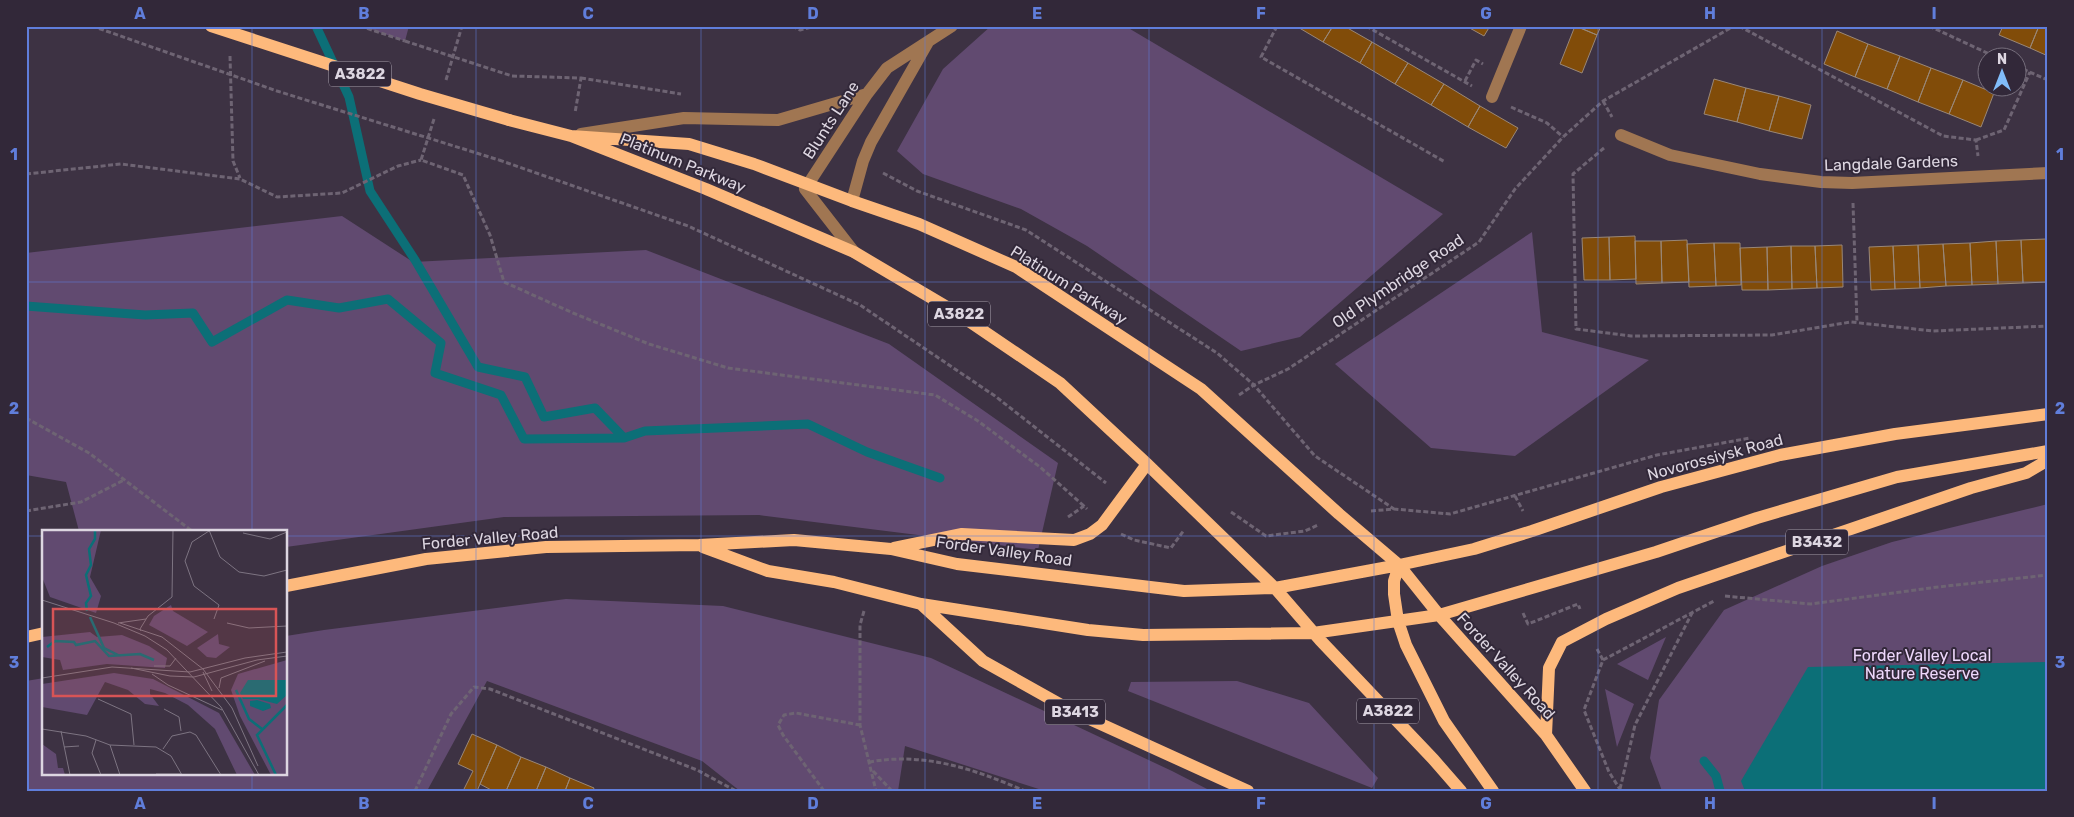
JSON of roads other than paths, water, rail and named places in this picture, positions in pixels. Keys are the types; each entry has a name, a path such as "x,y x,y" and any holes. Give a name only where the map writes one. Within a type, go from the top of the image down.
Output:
{"main road":[{"name":"Platinum Parkway","path":"211,26 420,94 571,136 706,189 854,252 957,313 1060,383 1275,588"},
{"name":"Platinum Parkway","path":"571,136 689,144 754,164 919,224 1016,267 1201,389 1220,408 1398,565"},
{"name":"Novorossiysk Road","path":"1275,588 1474,549 1660,487 1780,455 1895,434 2048,414"},
{"name":"B3432","path":"1439,615 1656,552 1756,518 1897,477 2048,451"},
{"name":"B3432","path":"1546,735 1549,668 1562,642 1606,619 1678,588 1874,523 1971,488 2026,473 2048,460"},
{"path":"891,549 962,534 1074,540 1090,534 1102,525 1147,464"},
{"name":"Forder Valley Road","path":"288,586 426,559 546,547 699,545 794,540 891,549 957,564 1184,591 1275,588"},
{"name":"Forder Valley Road","path":"699,545 768,571 834,582 921,604"},
{"path":"1398,565 1394,582 1394,594 1398,621 1406,645 1444,721 1493,791"},
{"name":"Forder Valley Road","path":"1398,565 1439,615 1546,735 1585,791"},
{"name":"A3822","path":"1275,588 1314,633 1461,791"},
{"path":"921,604 1088,630 1143,635 1314,633 1439,615"},
{"name":"B3413","path":"921,604 983,661 1072,710 1248,791"},
{"path":"26,637 42,633"}],"street":[{"name":"Blunts Lane","path":"854,252 805,189 867,94 887,68 952,26"},
{"path":"1492,97 1521,26"},
{"path":"852,201 871,142 929,40"},
{"path":"571,136 684,118 778,120 867,94"},
{"name":"Langdale Gardens","path":"1621,135 1670,155 1760,174 1821,182 1852,183 2048,173"}],"water":[{"path":"2048,662 2048,791 1745,791 1741,781 1808,667"}],"waterway":[{"path":"316,26 349,97 370,191 415,260 478,367 525,377 544,417 595,408 624,438"},
{"path":"26,306 145,315 193,313 212,342 287,300 339,308 388,299 441,343 435,373 501,395 524,439 624,438 645,431 808,424 867,452 940,478"},
{"path":"1704,761 1716,776 1720,791"}],"park label":[{"name":"Forder Valley Local Nature Reserve","path":"1922,664"}]}
